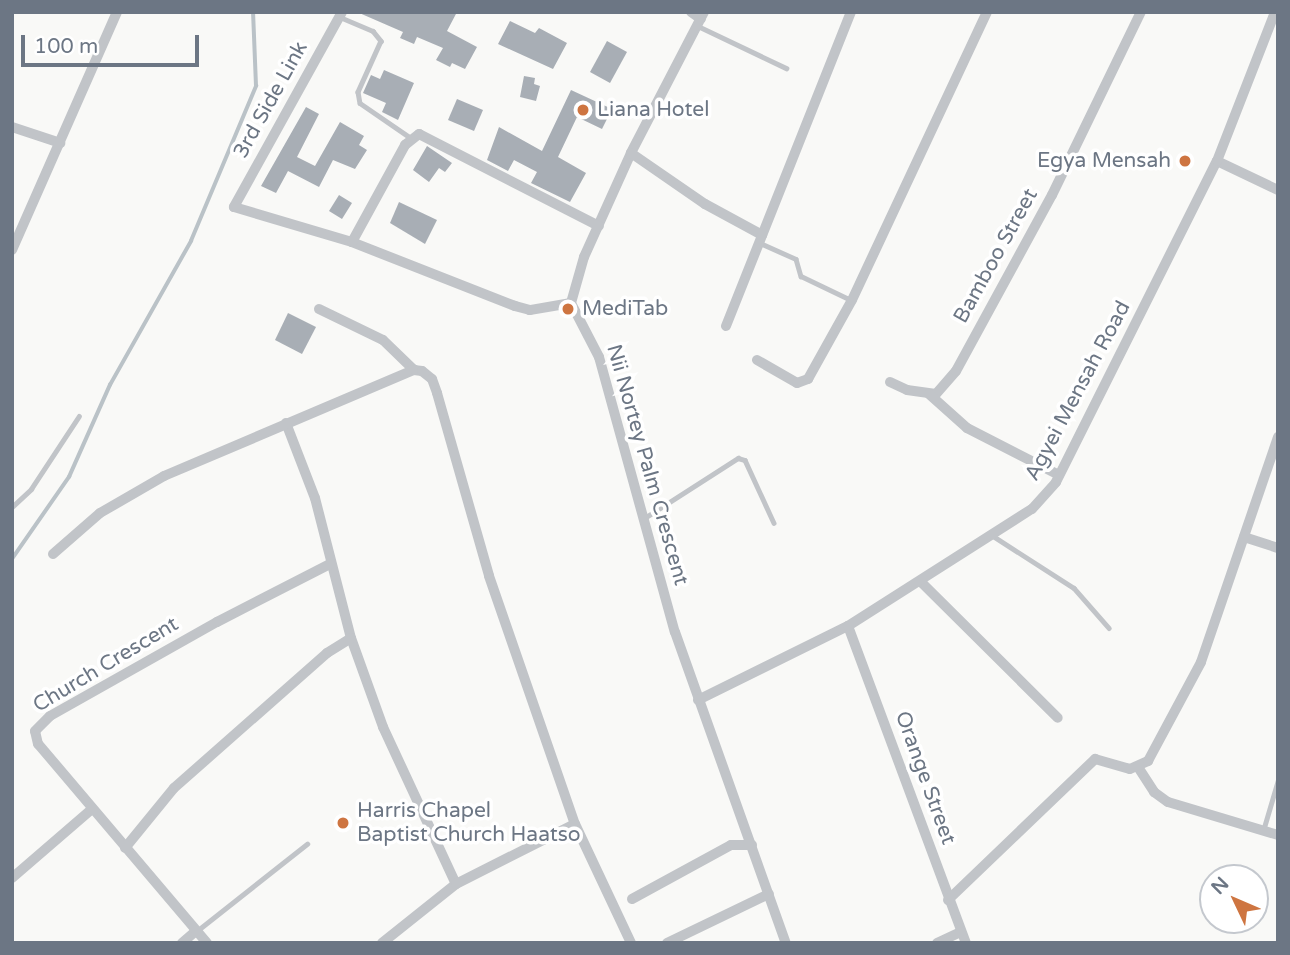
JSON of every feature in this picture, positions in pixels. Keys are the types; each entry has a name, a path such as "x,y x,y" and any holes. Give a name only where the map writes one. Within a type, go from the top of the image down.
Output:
{"street":[{"path":"12,250 117,12"},
{"path":"599,226 428,136 411,138 352,242 530,310 570,303 577,274 599,226 631,153 700,19 691,12"},
{"path":"726,326 851,12"},
{"path":"757,360 803,384 852,300 987,12"},
{"name":"Bamboo Street","path":"929,394 936,394 956,371 1052,195 1141,12"},
{"name":"Agyei Mensah Road","path":"698,700 848,626 1032,509 1059,475 1217,161 1275,12"},
{"name":"3rd Side Link","path":"341,14 233,207 352,242"},
{"path":"12,127 60,143"},
{"path":"631,153 761,239"},
{"path":"1217,161 1278,190"},
{"name":"Nii Nortey Palm Crescent","path":"570,303 599,357 642,520 698,700 786,943"},
{"path":"319,309 383,340 414,370 432,379 489,576 575,824 631,943"},
{"path":"53,555 100,513 163,476 414,370"},
{"path":"890,382 929,394 967,428 1059,475"},
{"path":"286,423 315,498 351,638 383,727 456,884"},
{"path":"1138,767 1155,750 1200,662 1278,437"},
{"path":"1244,537 1278,548"},
{"name":"Church Crescent","path":"207,943 37,744 34,736 38,725 205,628 330,564"},
{"path":"920,581 1058,718"},
{"name":"Orange Street","path":"848,626 947,900 967,943"},
{"path":"125,848 174,788 318,661 351,638"},
{"path":"947,900 1095,759 1138,767 1154,792 1168,802 1278,835"},
{"path":"12,878 92,809"},
{"path":"382,943 456,884 575,824"},
{"path":"632,899 731,845 752,845"},
{"path":"667,943 769,894"},
{"path":"182,943 196,931"},
{"path":"937,943 961,932"}],"lane":[{"path":"341,14 373,31 382,41 358,92 360,103 411,138"},
{"path":"700,19 786,68"},
{"path":"761,239 796,259 801,276 852,300"},
{"path":"12,507 31,489 79,415"},
{"path":"642,520 738,458 745,460 774,523"},
{"path":"991,535 1074,588 1109,628"},
{"path":"1262,832 1278,780"},
{"path":"196,931 307,844"}],"building":[{"path":"357,12 457,12 447,31 477,47 465,69 452,63 450,67 436,60 443,48 417,37 414,44 400,38 403,32"},
{"path":"510,21 535,33 539,28 567,43 553,69 498,44"},
{"path":"607,41 627,52 610,83 590,72"},
{"path":"384,70 414,83 398,120 382,112 386,103 363,93 371,75 380,79"},
{"path":"524,76 535,78 534,84 540,86 536,101 520,97"},
{"path":"571,90 612,109 602,129 577,117 558,157 586,173 570,202 531,183 537,172 514,160 508,171 487,160 499,127 542,151"},
{"path":"457,99 483,110 474,131 448,120"},
{"path":"306,107 319,114 297,157 315,166 340,122 364,136 359,145 367,150 355,169 333,160 319,187 288,171 276,193 261,186"},
{"path":"427,146 452,163 445,172 439,168 429,182 413,170"},
{"path":"339,195 352,203 342,219 329,211"},
{"path":"399,202 437,220 425,244 390,223"},
{"path":"288,313 316,327 302,354 275,340"}],"waterway":[{"path":"12,559 69,477 110,385 191,241 256,86 253,12"}],"place":[{"name":"Liana Hotel","path":"583,110"},
{"name":"Egya Mensah","path":"1185,161"},
{"name":"MediTab","path":"568,309"},
{"name":"Harris Chapel Baptist Church Haatso","path":"343,823"}]}
